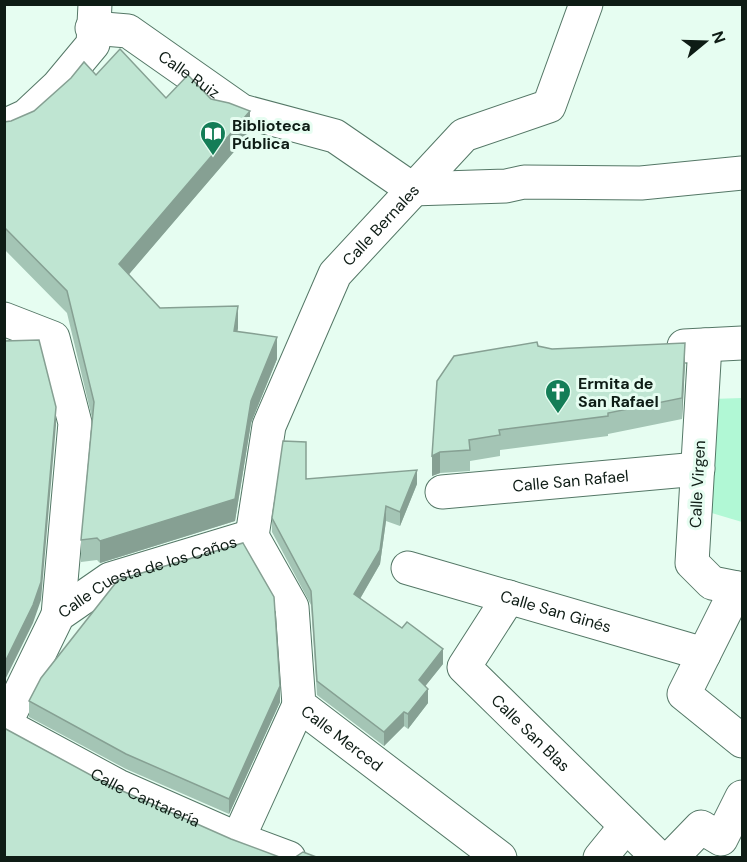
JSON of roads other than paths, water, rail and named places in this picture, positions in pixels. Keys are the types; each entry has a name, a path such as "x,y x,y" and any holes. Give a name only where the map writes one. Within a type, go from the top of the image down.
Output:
{"street":[{"path":"412,189 464,135 549,106 586,4"},
{"path":"4,126 26,116 58,86 93,44 93,16"},
{"name":"Calle Ruiz","path":"93,16 128,31 242,111 335,136 412,189"},
{"name":"Calle Bernales","path":"252,536 269,426 335,274 412,189 506,186 524,182 641,183 742,173"},
{"path":"4,319 52,338 75,423 58,615"},
{"path":"657,347 742,343"},
{"name":"Calle Virgen","path":"705,345 692,563 712,583 740,589"},
{"name":"Calle San Rafael","path":"442,492 698,469"},
{"name":"Calle Cuesta de los Caños","path":"5,726 58,615 110,579 252,536"},
{"name":"Calle Merced","path":"252,536 292,607 299,705 500,858"},
{"name":"Calle San Ginés","path":"408,568 704,654"},
{"path":"740,589 684,694 742,741"},
{"name":"Calle San Blas","path":"509,597 464,667 658,858"},
{"path":"238,839 299,705"},
{"name":"Calle Cantarería","path":"5,726 118,786 238,839 289,858"},
{"path":"671,858 701,827 721,839 742,797"},
{"path":"600,858 626,826"}],"place":[{"name":"Biblioteca Pública","path":"213,157"},
{"name":"Ermita de San Rafael","path":"558,415"}]}
